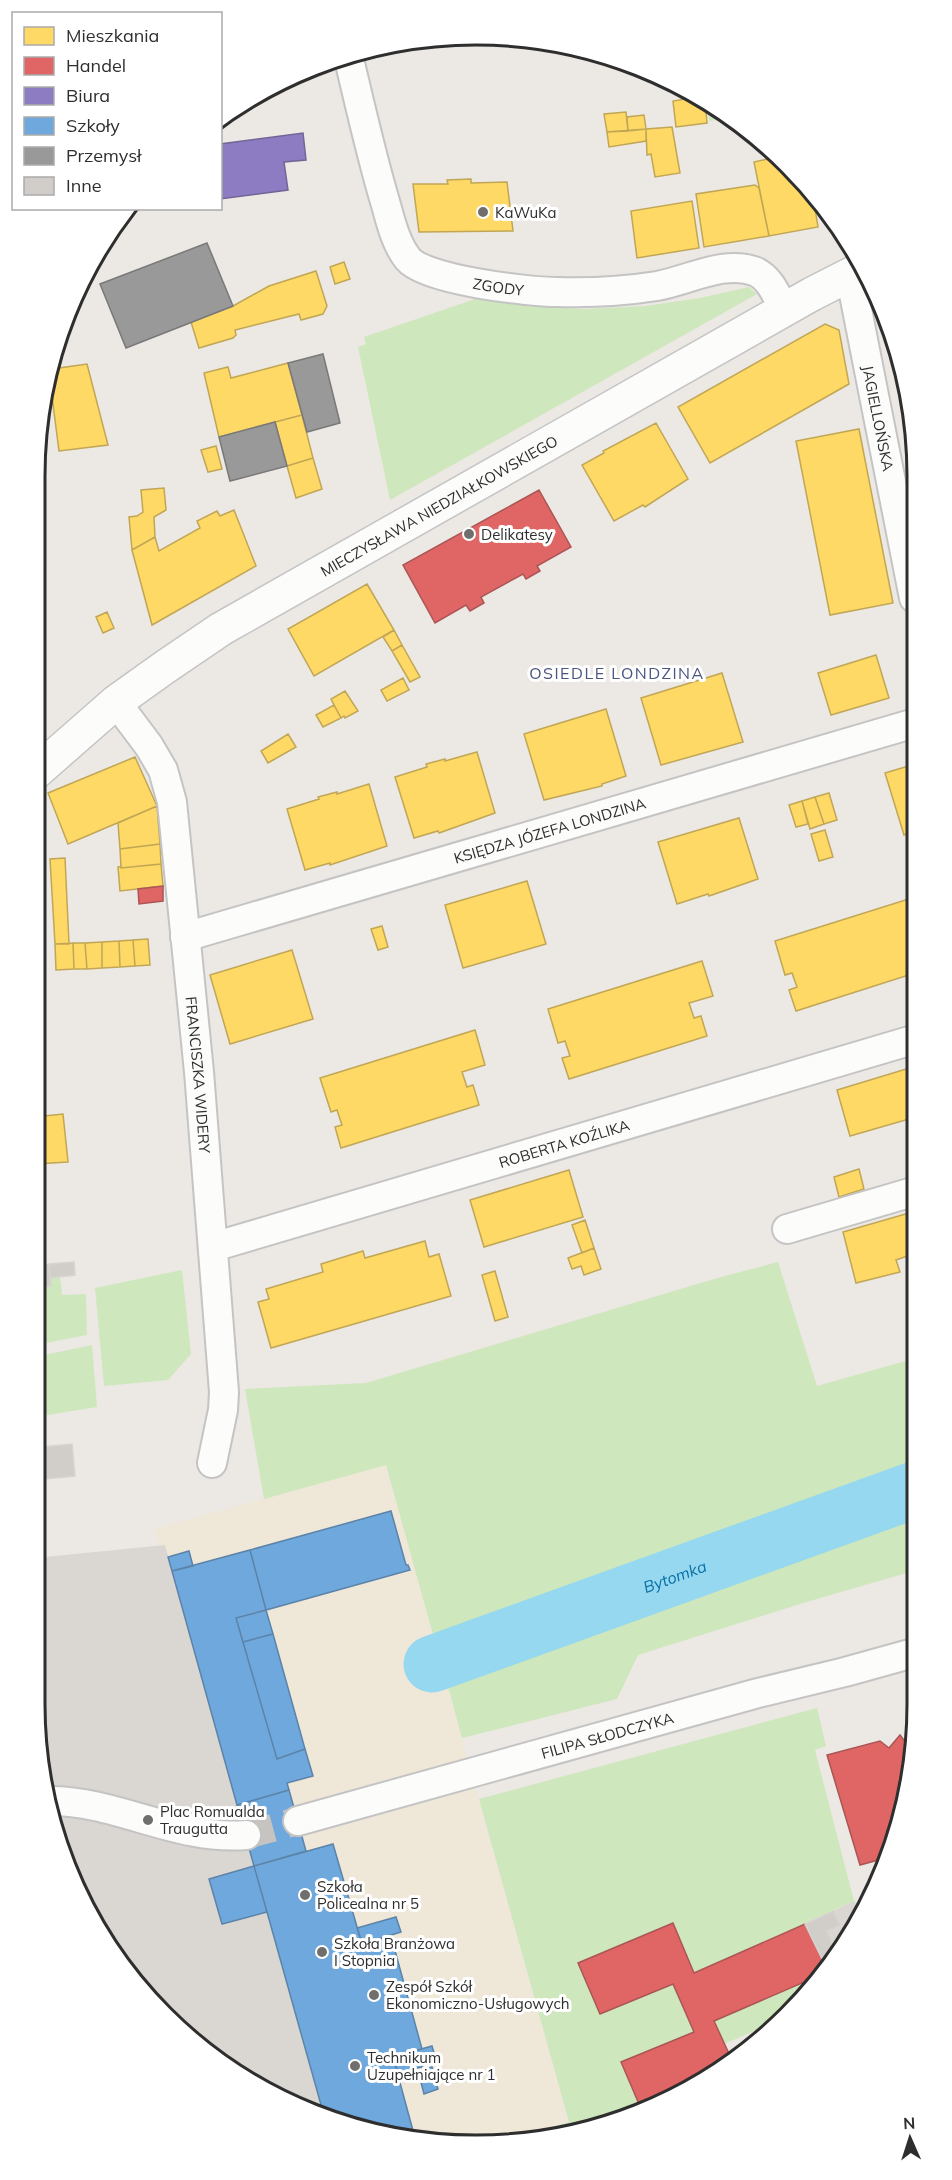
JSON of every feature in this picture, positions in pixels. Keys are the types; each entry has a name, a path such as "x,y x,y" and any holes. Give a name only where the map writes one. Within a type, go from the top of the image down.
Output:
{"street":[{"name":"ZGODY","path":"350,64 382,190 401,250 410,262 435,274 503,287 556,292 657,286 728,268 744,269 757,272 766,279 784,310"},
{"name":"MIECZYSŁAWA NIEDZIAŁKOWSKIEGO","path":"45,763 116,702 165,666 253,610 855,271"},
{"name":"JAGIELLOŃSKA","path":"856,273 907,559"},
{"name":"FRANCISZKA WIDERY","path":"116,702 163,770 172,802 224,1392 223,1410 212,1463"},
{"name":"KSIĘDZA JÓZEFA LONDZINA","path":"185,938 907,725"},
{"name":"ROBERTA KOŹLIKA","path":"213,1247 907,1041"},
{"path":"787,1229 907,1194"},
{"name":"FILIPA SŁODCZYKA","path":"298,1821 758,1692 907,1655"},
{"path":"56,1801 88,1804 202,1834 228,1837 246,1835"}],"shaded area":[{"path":"386,1465 569,2123 532,2131 476,2135 392,2127 337,2112 285,2091 233,2059 184,1881 247,1863 154,1529"},
{"name":"Plac Romualda Traugutta","path":"165,1545 254,1866 209,1879 222,1924 267,1912 321,2106 285,2091 260,2077 214,2046 171,2009 134,1966 89,1895 60,1816 49,1760 45,1704 45,1557"},
{"path":"854,1901 857,1906 833,1945 827,1931 840,1925 833,1911"}],"green space":[{"path":"708,114 718,120 709,121"},
{"path":"749,287 757,294 390,500 358,347 366,344 364,337 478,298 528,306 583,309 646,306 700,298"},
{"path":"778,1262 817,1386 907,1361 907,1474 434,1638 386,1465 264,1499 245,1389 366,1383"},
{"path":"182,1270 191,1354 168,1380 104,1386 95,1288"},
{"path":"60,1277 62,1295 86,1294 87,1335 45,1343 45,1287 50,1286 50,1278"},
{"path":"92,1345 97,1407 45,1415 45,1355"},
{"path":"907,1514 907,1573 638,1655 617,1699 462,1738 447,1683 480,1661"},
{"path":"817,1708 826,1746 815,1750 854,1901 694,1973 579,1963 600,2013 673,1984 694,2032 622,2062 639,2103 588,2120 545,2129 569,2122 479,1799"},
{"path":"805,1982 759,2029 724,2044 714,2021"}],"building: Mieszkania":[{"path":"685,99 692,103 706,112 707,123 676,127 673,101"},
{"path":"626,112 628,131 607,132 604,114"},
{"path":"644,115 646,129 628,131 627,117"},
{"path":"672,127 680,173 655,177 651,154 647,155 646,129"},
{"path":"646,129 646,141 609,147 607,132"},
{"path":"768,159 781,171 815,211 818,227 769,236 754,162"},
{"path":"471,179 471,183 507,182 513,231 419,232 413,184 448,184 447,180"},
{"path":"755,185 759,188 769,236 704,247 696,194"},
{"path":"692,201 699,248 637,258 631,211"},
{"path":"344,262 350,279 335,284 330,267"},
{"path":"316,271 327,306 323,314 301,320 299,314 235,330 236,335 233,338 199,348 191,322 233,306 269,286"},
{"path":"825,324 839,330 849,384 710,463 678,407"},
{"path":"288,363 302,415 219,437 204,373 228,367 231,378"},
{"path":"87,364 108,445 59,451 52,398 59,368"},
{"path":"302,415 313,458 287,466 275,422"},
{"path":"656,423 688,479 645,507 643,505 614,521 582,465 604,453 603,451"},
{"path":"859,429 893,603 830,615 796,441"},
{"path":"216,446 222,469 208,472 201,450"},
{"path":"313,458 322,489 296,498 287,466"},
{"path":"164,488 166,510 154,517 155,537 132,550 129,517 143,512 141,490"},
{"path":"234,510 256,566 152,625 132,550 155,537 159,551 200,528 197,521 217,511 220,516"},
{"path":"367,584 394,630 314,676 288,629"},
{"path":"107,612 114,628 103,633 96,617"},
{"path":"394,630 402,645 392,651 383,637"},
{"path":"402,645 420,677 410,682 392,651"},
{"path":"876,655 889,698 831,715 818,673"},
{"path":"722,673 743,742 661,765 641,698"},
{"path":"403,678 409,690 387,701 381,690"},
{"path":"345,691 358,711 341,718 331,699"},
{"path":"334,705 341,718 323,727 316,715"},
{"path":"606,709 626,776 602,784 602,786 544,800 524,734"},
{"path":"288,734 296,747 268,763 261,751"},
{"path":"477,752 495,813 439,833 438,831 414,838 395,777 427,767 426,764"},
{"path":"135,757 157,806 68,844 48,793"},
{"path":"907,766 907,834 904,835 885,773"},
{"path":"369,784 387,846 330,865 330,863 305,870 287,809 319,799 318,797"},
{"path":"829,793 837,820 824,824 815,797"},
{"path":"815,797 824,824 810,829 802,801"},
{"path":"802,801 808,824 796,827 789,805"},
{"path":"157,806 160,844 120,849 118,823"},
{"path":"739,818 758,879 677,904 658,842"},
{"path":"825,830 833,857 819,861 811,834"},
{"path":"160,844 161,864 121,868 120,849"},
{"path":"65,858 69,944 55,944 50,859"},
{"path":"161,864 163,886 120,891 118,867"},
{"path":"527,881 546,944 463,968 445,905"},
{"path":"907,900 907,976 796,1011 789,990 797,987 792,973 785,975 775,941"},
{"path":"382,926 388,947 378,950 371,929"},
{"path":"148,939 150,965 135,966 133,940"},
{"path":"133,940 135,966 120,967 119,941"},
{"path":"119,941 120,967 102,968 102,942"},
{"path":"102,942 102,968 87,969 85,943"},
{"path":"73,943 85,943 87,969 74,969"},
{"path":"73,943 74,969 56,970 55,944"},
{"path":"292,950 313,1019 230,1044 210,975"},
{"path":"702,961 713,996 689,1003 694,1018 701,1016 707,1036 569,1079 562,1058 570,1056 565,1041 558,1043 548,1009"},
{"path":"475,1030 485,1065 462,1072 467,1087 473,1085 479,1105 341,1148 335,1127 342,1125 337,1110 331,1112 320,1078"},
{"path":"907,1069 907,1120 850,1136 837,1090"},
{"path":"63,1114 68,1162 45,1163 45,1116"},
{"path":"859,1169 864,1189 839,1197 834,1177"},
{"path":"569,1170 583,1217 484,1247 470,1200"},
{"path":"907,1214 907,1256 896,1260 900,1272 856,1283 843,1232"},
{"path":"585,1220 594,1248 582,1253 572,1225"},
{"path":"425,1241 429,1257 439,1254 451,1296 271,1348 258,1302 269,1299 266,1289 323,1272 321,1264 363,1251 365,1258"},
{"path":"594,1248 601,1269 584,1275 581,1266 572,1269 568,1258"},
{"path":"495,1271 508,1317 495,1321 482,1275"}],"building: Handel":[{"path":"539,490 571,547 537,566 540,571 526,579 523,574 481,597 484,603 470,611 466,605 435,623 403,565"},
{"path":"163,886 163,901 139,904 138,889"},
{"path":"900,1735 905,1741 899,1788 877,1860 860,1865 827,1755 880,1741 889,1748"},
{"path":"673,1923 694,1973 805,1924 822,1960 805,1982 714,2021 729,2053 667,2091 639,2103 621,2062 694,2032 673,1984 600,2014 578,1963"}],"building: Biura":[{"path":"303,133 306,160 284,162 288,190 222,199 222,144"}],"building: Szkoły":[{"path":"391,1511 406,1565 410,1570 266,1610 250,1550"},
{"path":"250,1550 266,1610 236,1618 277,1759 305,1749 313,1776 287,1783 289,1790 237,1805 172,1571"},
{"path":"189,1551 193,1566 172,1571 168,1557"},
{"path":"266,1610 273,1634 243,1642 236,1618"},
{"path":"273,1634 305,1749 277,1759 243,1642"},
{"path":"289,1790 306,1851 254,1866 237,1805"},
{"path":"333,1844 362,1944 391,1936 422,2049 393,2057 413,2130 364,2120 321,2106 254,1866"},
{"path":"254,1866 267,1912 222,1924 209,1879"},
{"path":"396,1917 401,1932 362,1944 357,1928"},
{"path":"432,2046 437,2063 398,2073 393,2057"},
{"path":"432,2067 438,2089 424,2094 418,2071"}],"building: Przemysł":[{"path":"207,243 233,306 126,348 100,284"},
{"path":"323,354 340,423 307,432 288,363"},
{"path":"275,422 287,466 230,481 219,437"}],"building: Inne":[{"path":"74,1262 75,1275 50,1278 49,1264"},
{"path":"49,1264 51,1286 45,1287 45,1265"},
{"path":"72,1444 75,1476 45,1479 45,1447"},
{"path":"833,1911 840,1925 827,1931 833,1945 822,1960 805,1924"}],"waterway":[{"name":"Bytomka","path":"432,1664 907,1493"}],"tunnel":[{"path":"246,1835 298,1821"}],"place":[{"name":"KaWuKa","path":"483,212"},
{"name":"Delikatesy","path":"469,534"},
{"name":"Plac Romualda Traugutta","path":"148,1820"},
{"name":"Szkoła Policealna nr 5","path":"305,1895"},
{"name":"Szkoła Branżowa I Stopnia","path":"322,1952"},
{"name":"Zespół Szkół Ekonomiczno-Usługowych","path":"374,1995"},
{"name":"Technikum Uzupełniające nr 1","path":"355,2066"}],"district":[{"name":"OSIEDLE LONDZINA","path":"617,673"}]}
